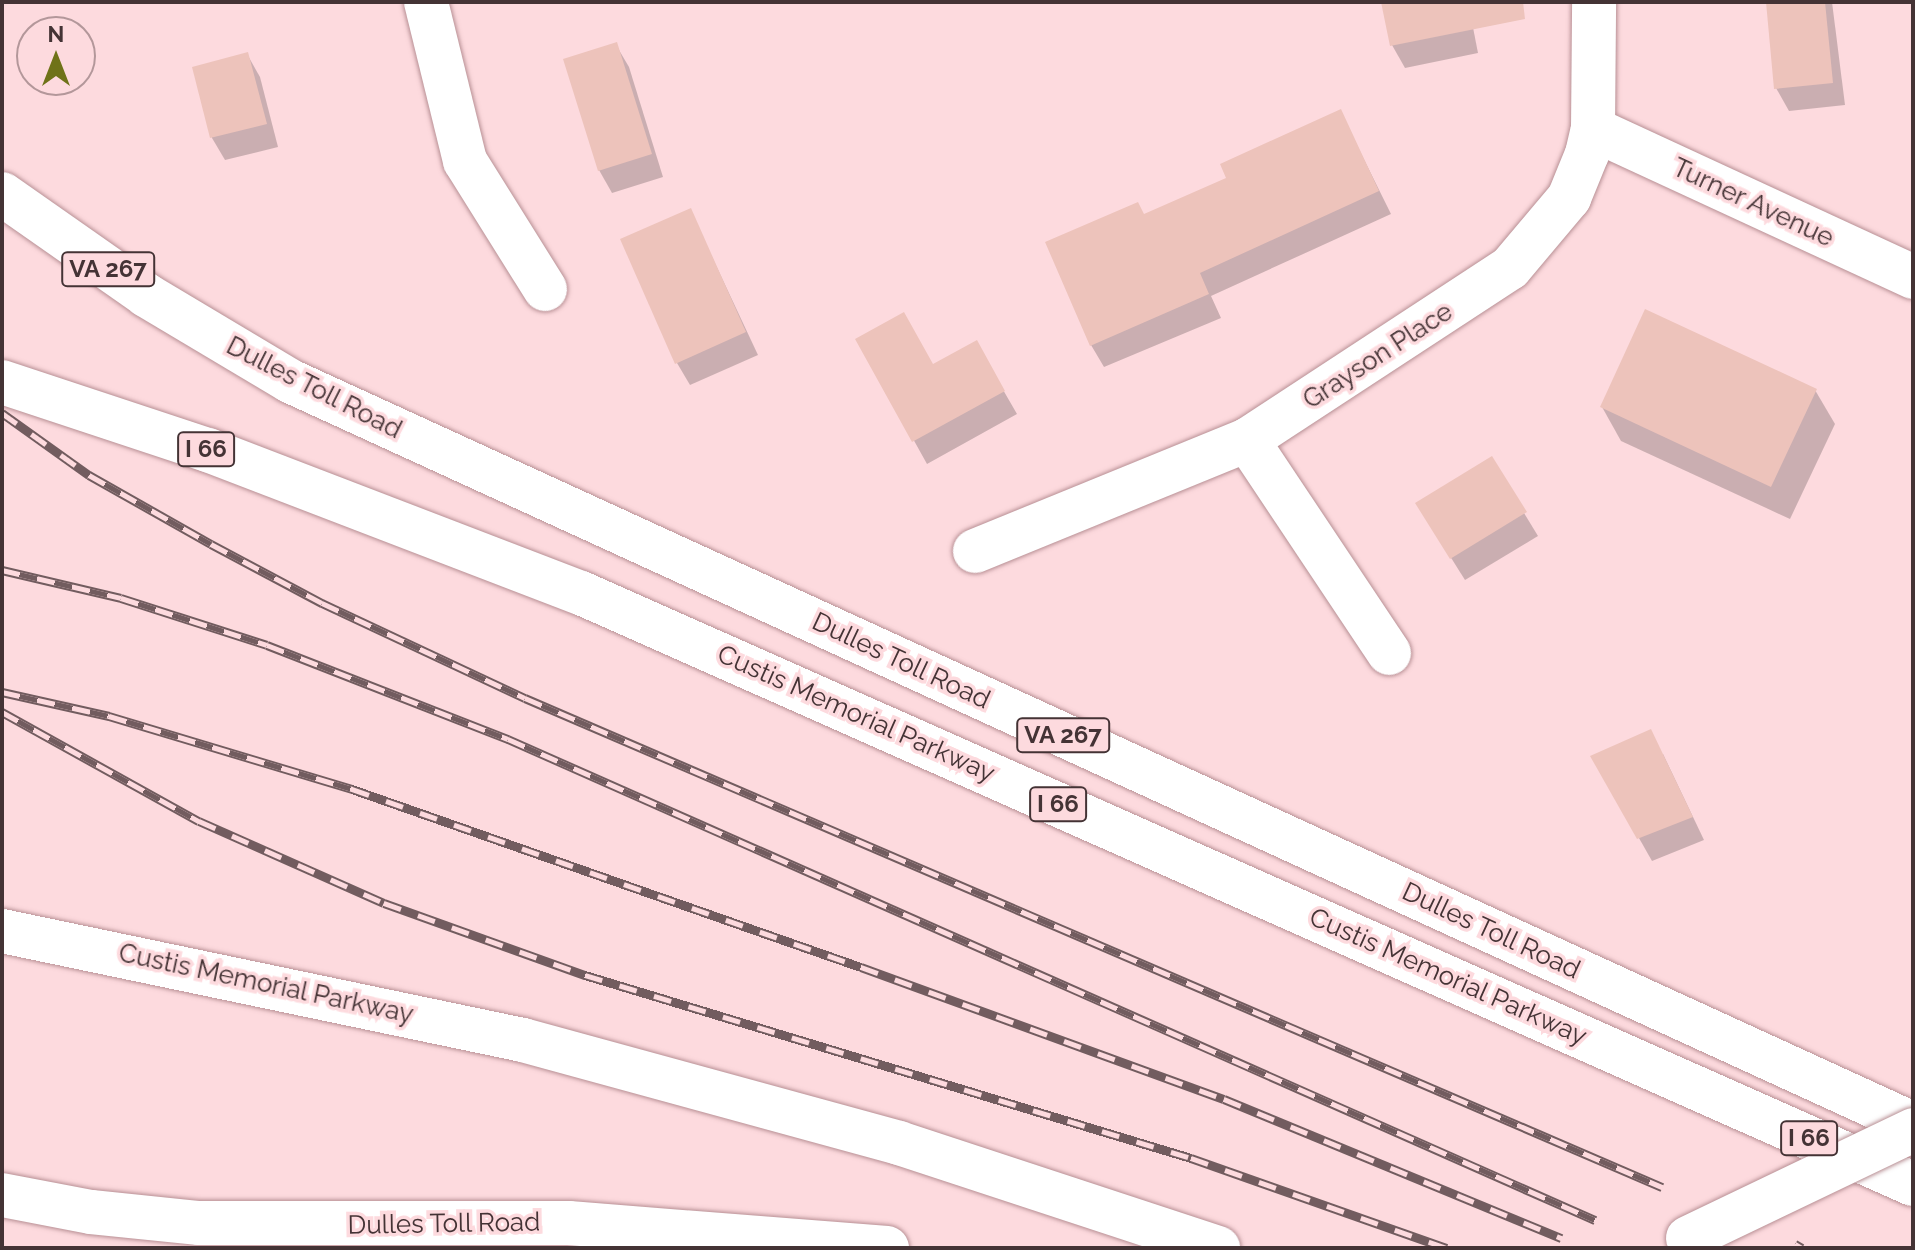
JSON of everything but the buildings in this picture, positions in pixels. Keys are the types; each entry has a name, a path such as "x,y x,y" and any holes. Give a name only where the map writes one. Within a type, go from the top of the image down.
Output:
{"main road":[{"path":"426,2 465,161 545,289"},
{"name":"Grayson Place","path":"975,551 1247,440 1510,268 1569,198 1593,129 1594,2"},
{"name":"Turner Avenue","path":"1593,129 1913,277"},
{"name":"Dulles Toll Road","path":"2,194 146,295 290,381 1913,1127"},
{"name":"Custis Memorial Parkway","path":"2,382 208,450 581,593 1913,1184"},
{"path":"1247,440 1389,653"},
{"name":"Custis Memorial Parkway","path":"2,931 387,1008 551,1047 899,1143 1218,1248"},
{"path":"1688,1238 1913,1127"},
{"name":"Dulles Toll Road","path":"2,1195 91,1212 199,1223 569,1223 887,1248"}],"railway":[{"path":"2,413 89,475 211,544 322,603 525,698 1662,1187"},
{"path":"2,570 121,598 267,645 508,739 1595,1220"},
{"path":"2,692 109,716 352,789 861,967 1224,1099 1561,1238"},
{"path":"2,712 199,821 384,903 585,975 1191,1158 1447,1248"},
{"path":"1795,1244 1802,1248"}]}
